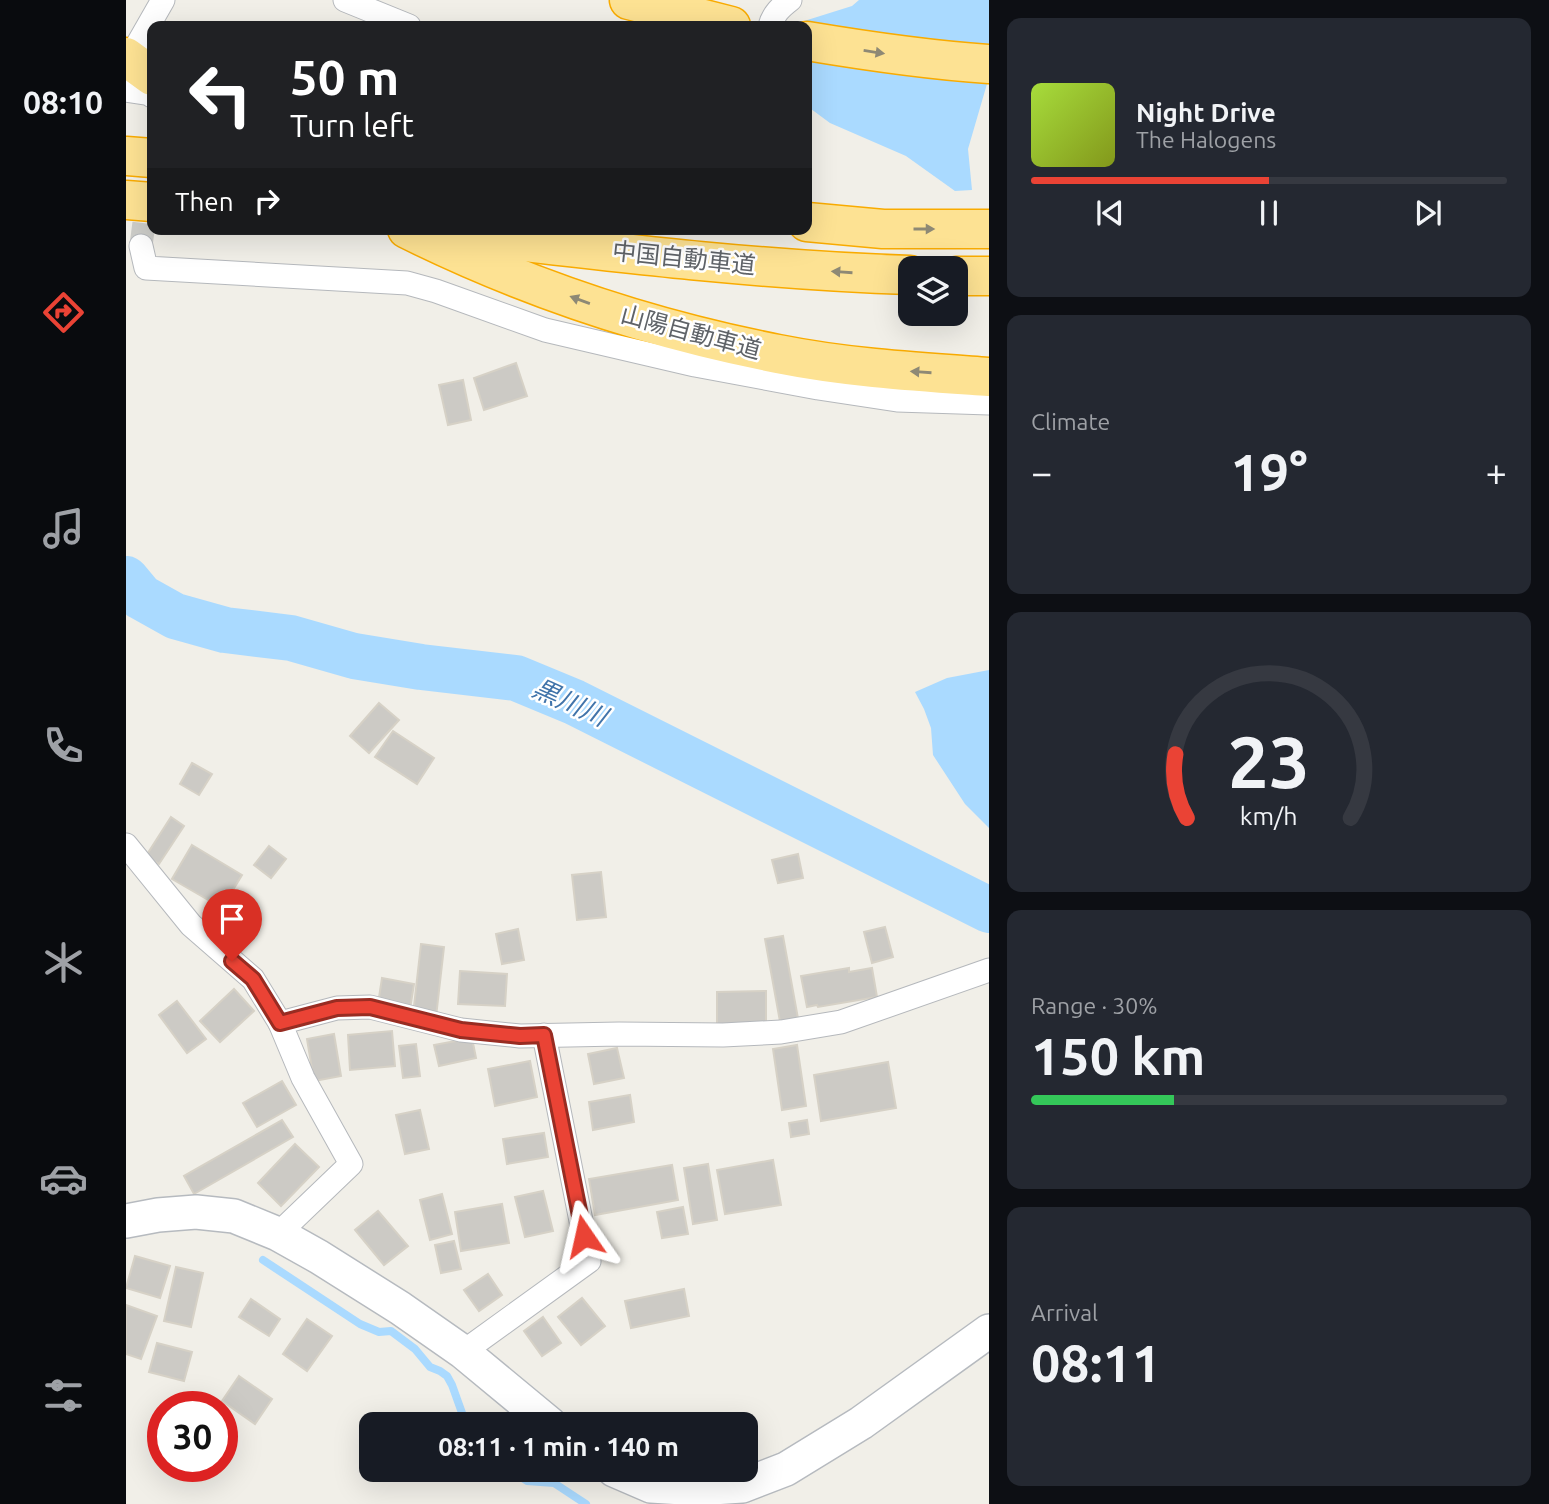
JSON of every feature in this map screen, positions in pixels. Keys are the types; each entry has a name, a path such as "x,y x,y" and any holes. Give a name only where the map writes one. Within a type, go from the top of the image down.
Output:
{"highway":[{"path":"629,0 712,21"},
{"path":"812,42 887,54 989,64"},
{"path":"126,57 147,72"},
{"path":"126,156 147,158"},
{"path":"126,200 147,201"},
{"path":"812,222 883,229 989,229"},
{"name":"山陽自動車道","path":"420,235 512,276 603,309 694,335 780,355 880,369 989,377"},
{"name":"中国自動車道","path":"469,235 708,262 898,275"},
{"path":"968,276 989,276"}],"street":[{"path":"151,21 163,0"},
{"path":"345,0 397,21"},
{"path":"772,21 781,7 790,0"},
{"path":"126,57 135,49 147,28"},
{"path":"126,90 147,93"},
{"path":"141,246 146,268 407,283 545,330 695,365 897,400 989,403"},
{"path":"126,845 191,925 253,979 280,1023 303,1078 351,1164 278,1234"},
{"path":"280,1023 337,1008 370,1007 461,1030 520,1036 723,1035 781,1032 841,1022 989,970"},
{"path":"463,1352 589,1261 544,1035"},
{"path":"126,1221 196,1212 234,1216 278,1234 400,1308 463,1352 536,1412"},
{"path":"632,1482 651,1495 742,1486 786,1469 861,1423 989,1331"}],"water":[{"path":"859,0 989,0 989,77 968,149 972,190 955,191 906,156 830,123 812,110 812,21 804,21 852,6"},
{"path":"989,670 989,828 965,804 933,755 931,728 915,692 947,678"}],"building":[{"path":"516,363 527,396 484,410 474,378"},
{"path":"463,380 471,420 448,425 439,385"},
{"path":"379,703 399,720 369,753 350,736"},
{"path":"393,731 434,758 417,784 375,757"},
{"path":"192,763 212,774 199,795 180,784"},
{"path":"171,817 184,826 159,864 146,856"},
{"path":"192,845 242,875 222,908 172,879"},
{"path":"269,846 286,859 271,878 254,865"},
{"path":"798,854 803,878 778,883 772,860"},
{"path":"601,872 606,917 577,920 572,875"},
{"path":"885,927 893,957 872,963 864,932"},
{"path":"518,929 524,960 502,964 496,934"},
{"path":"783,936 799,1024 781,1027 765,939"},
{"path":"421,944 444,947 436,1017 413,1015"},
{"path":"849,968 849,972 872,968 877,997 807,1007 801,976"},
{"path":"460,971 507,974 505,1006 458,1004"},
{"path":"382,978 414,984 410,1009 378,1004"},
{"path":"234,989 254,1011 220,1042 200,1021"},
{"path":"766,991 766,1024 717,1025 717,992"},
{"path":"177,1001 206,1039 187,1053 159,1015"},
{"path":"392,1031 395,1066 350,1070 348,1035"},
{"path":"334,1034 341,1076 314,1081 307,1039"},
{"path":"472,1038 476,1058 439,1066 434,1045"},
{"path":"416,1044 420,1076 403,1078 399,1046"},
{"path":"797,1045 806,1106 782,1110 773,1049"},
{"path":"617,1048 624,1078 594,1084 588,1054"},
{"path":"530,1061 537,1097 495,1106 488,1069"},
{"path":"888,1062 896,1108 821,1121 814,1075"},
{"path":"282,1081 296,1105 257,1127 243,1103"},
{"path":"630,1095 634,1122 593,1130 589,1102"},
{"path":"420,1110 429,1149 405,1154 396,1115"},
{"path":"282,1120 293,1137 194,1194 184,1176"},
{"path":"807,1120 809,1134 791,1137 789,1123"},
{"path":"544,1133 548,1157 507,1164 503,1139"},
{"path":"295,1144 319,1167 281,1206 258,1183"},
{"path":"773,1160 781,1205 725,1214 717,1170"},
{"path":"708,1164 717,1220 693,1224 684,1168"},
{"path":"672,1165 678,1200 595,1215 589,1179"},
{"path":"543,1191 553,1231 525,1237 515,1197"},
{"path":"442,1194 452,1234 430,1240 420,1200"},
{"path":"502,1204 509,1243 461,1251 455,1212"},
{"path":"683,1207 688,1234 662,1238 657,1212"},
{"path":"378,1211 408,1246 384,1265 355,1230"},
{"path":"454,1241 461,1269 441,1273 435,1245"},
{"path":"135,1256 170,1266 160,1298 126,1288"},
{"path":"176,1267 203,1273 191,1327 164,1321"},
{"path":"488,1274 502,1295 479,1311 464,1290"},
{"path":"684,1289 689,1316 631,1328 625,1301"},
{"path":"582,1298 605,1326 581,1345 558,1317"},
{"path":"251,1299 280,1319 269,1336 239,1317"},
{"path":"126,1305 157,1316 141,1359 126,1354"},
{"path":"543,1317 561,1343 542,1356 524,1331"},
{"path":"307,1319 332,1336 307,1371 283,1354"},
{"path":"157,1343 192,1352 184,1381 149,1372"},
{"path":"239,1376 272,1399 255,1424 238,1412 238,1391 229,1391"}],"waterway":[{"name":"黒川川","path":"126,579 141,597 175,616 225,630 291,638 354,656 516,678 574,702 989,910"},
{"path":"263,1260 360,1324 379,1332 391,1331 415,1349 430,1367 447,1376 462,1412"},
{"path":"540,1482 554,1483 586,1504"}],"tunnel":[{"path":"141,246 147,199"}],"route":[{"path":"232,961 253,979 280,1023 337,1008 370,1007 461,1030 520,1036 544,1035 584,1236"}]}
